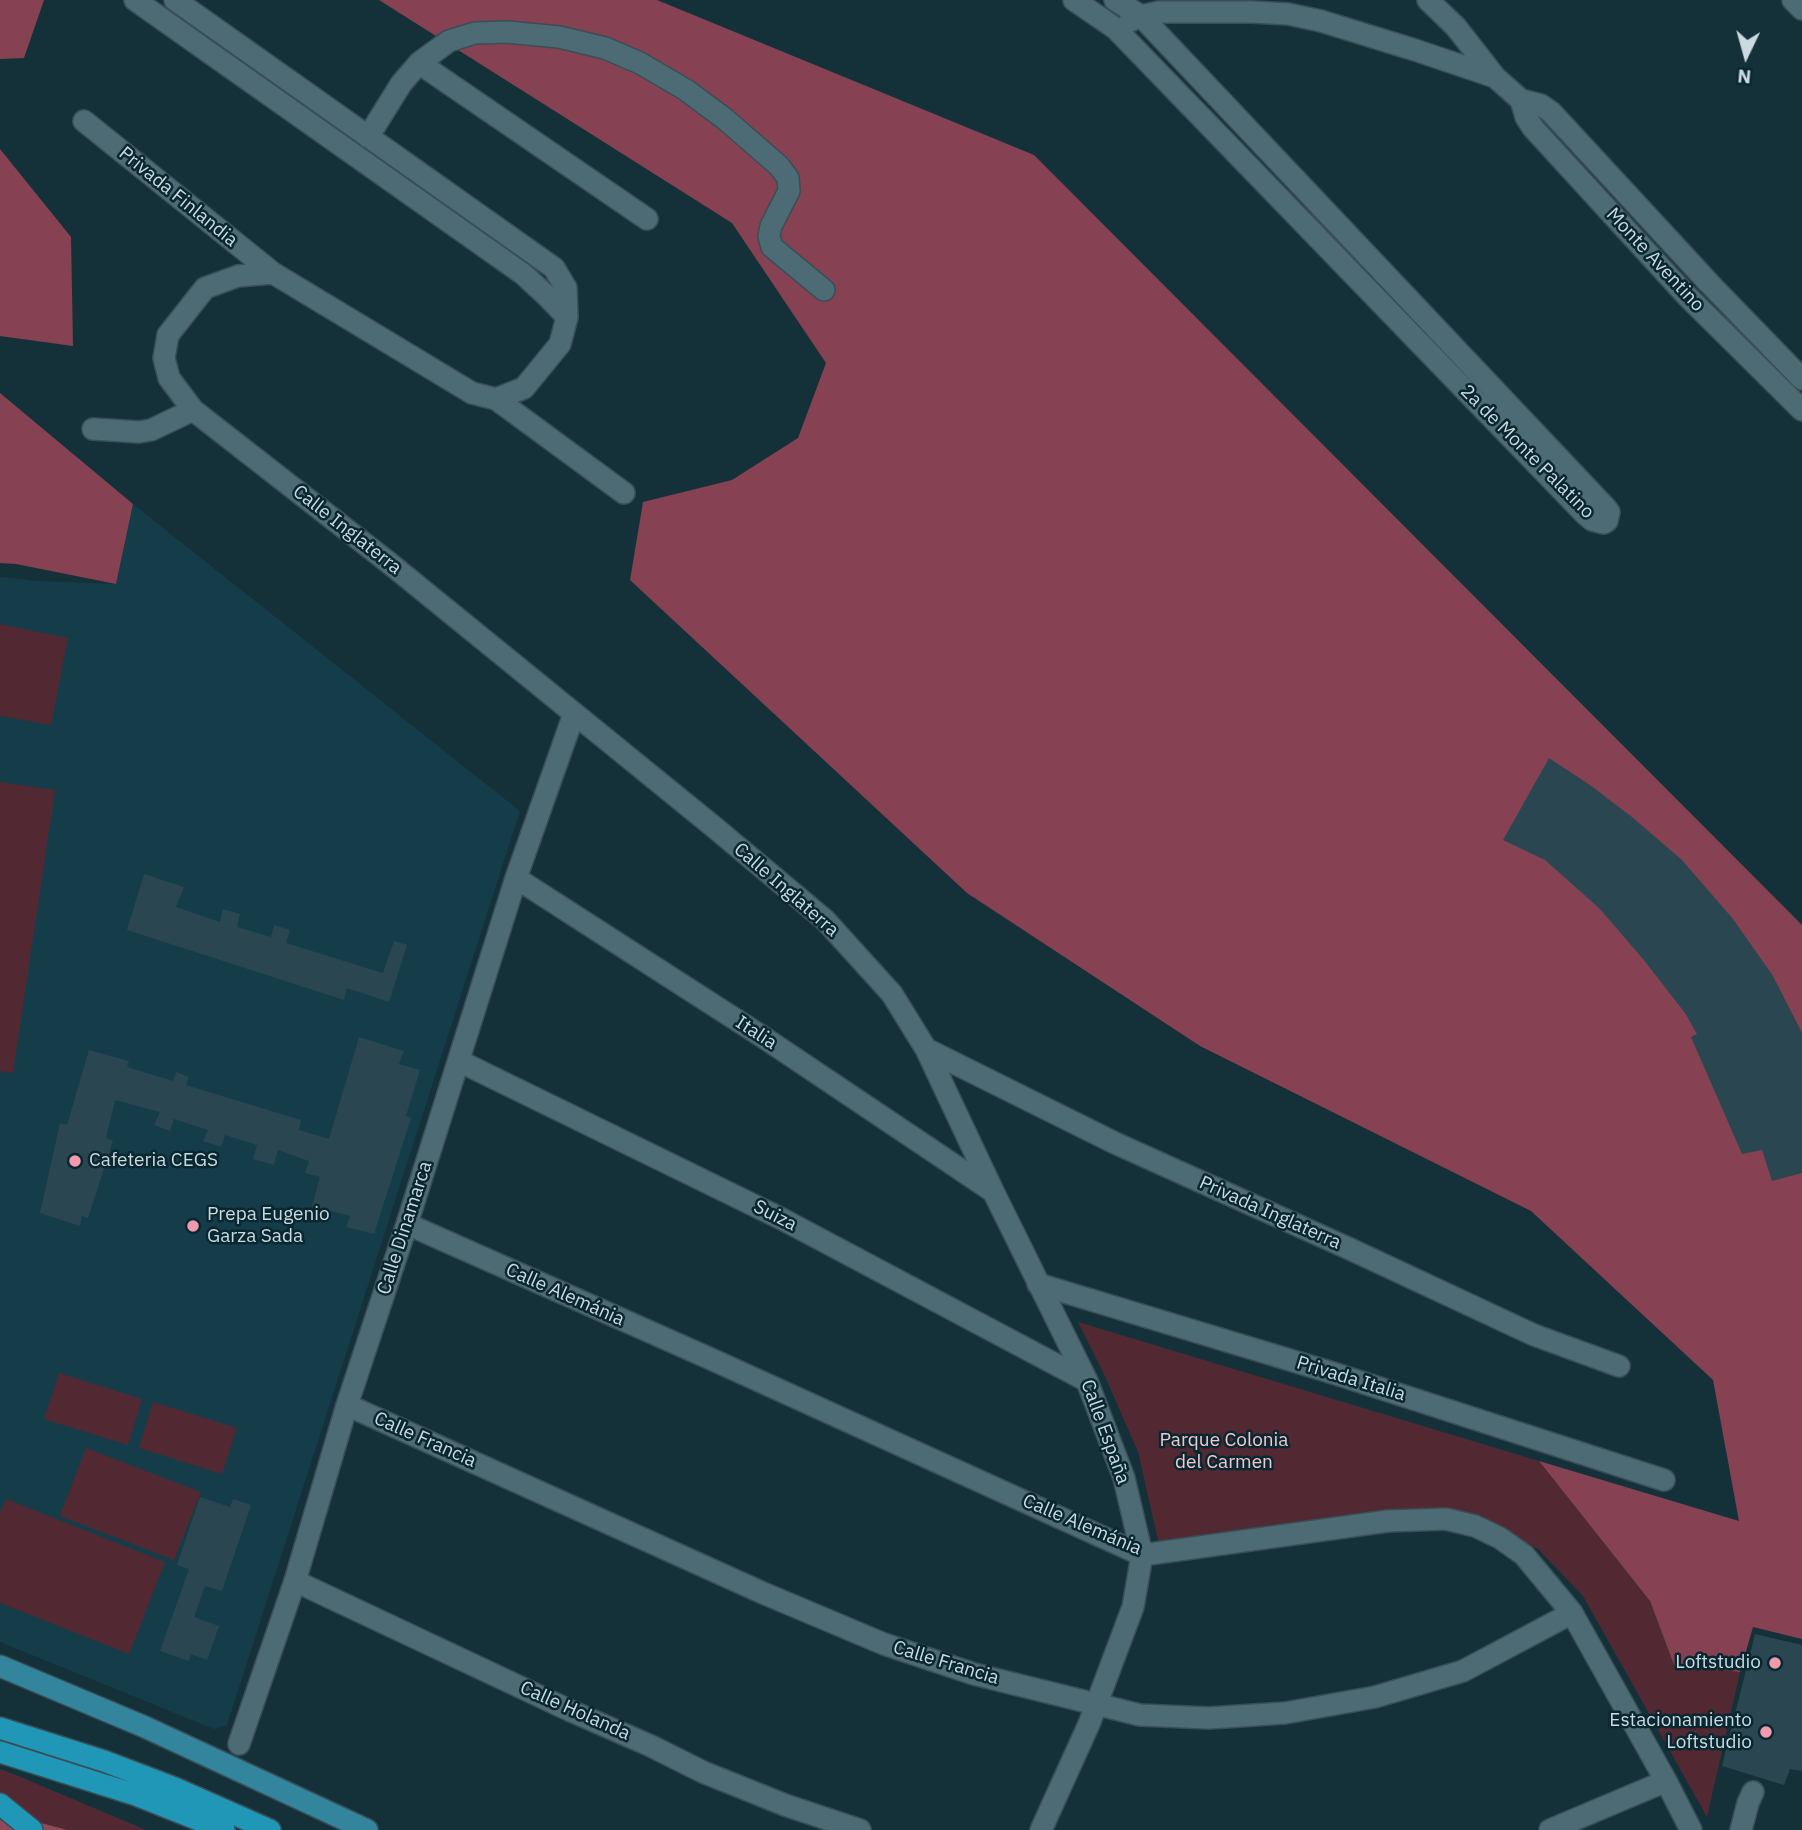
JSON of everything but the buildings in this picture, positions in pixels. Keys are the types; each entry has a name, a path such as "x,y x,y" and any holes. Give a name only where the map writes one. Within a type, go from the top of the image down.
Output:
{"highway":[{"path":"0,1728 175,1787 270,1830"},
{"path":"0,1752 135,1795 224,1830"},
{"path":"1,1805 32,1830"}],"main road":[{"path":"0,1667 145,1727 367,1830"}],"street":[{"path":"135,0 523,274 567,317"},
{"path":"175,0 554,268 566,288 567,317 560,344 524,387 495,399"},
{"path":"1074,0 1115,28 1141,16 1165,12 1288,14 1321,21 1494,77"},
{"path":"1115,0 1141,16"},
{"name":"Monte Aventino","path":"1428,0 1456,27 1494,77 1521,100 1541,105 1551,112 1802,379"},
{"path":"1793,0 1802,9"},
{"name":"2a de Monte Palatino","path":"1115,28 1585,514 1598,522 1607,521 1609,512 1606,508 1141,16"},
{"path":"1415,50 1442,46 1454,37 1456,27"},
{"path":"368,137 401,84 419,62 449,41 475,33 507,32 559,37 605,48 640,63 686,90 725,119 779,166 788,178 789,191 771,226 769,236 772,247 824,290"},
{"path":"419,62 647,219"},
{"name":"Monte Aventino","path":"1521,100 1533,128 1686,295 1802,411"},
{"name":"Privada Finlandia","path":"84,121 273,273"},
{"path":"273,273 472,393 495,399 624,493"},
{"name":"Calle Inglaterra","path":"273,273 238,276 205,288 168,335 164,358 169,377 193,410 388,562 825,920 892,994 926,1049"},
{"path":"93,429 125,432 151,430 193,410"},
{"name":"Calle Dinamarca","path":"239,1744 295,1581 348,1405 516,878 574,714"},
{"name":"Italia","path":"516,878 763,1037 993,1191"},
{"name":"Calle España","path":"926,1049 1087,1381 1124,1478 1142,1555 1133,1607 1097,1703 1041,1830"},
{"name":"Privada Inglaterra","path":"926,1049 1115,1143 1534,1335 1619,1366"},
{"name":"Suiza","path":"458,1060 782,1219 1087,1381"},
{"name":"Calle Alemánia","path":"407,1224 1142,1555 1388,1521 1446,1519 1475,1526 1500,1538 1524,1555 1572,1613 1691,1830"},
{"name":"Privada Italia","path":"1038,1284 1333,1373 1664,1480"},
{"name":"Calle Francia","path":"348,1405 763,1593 884,1644 974,1674 1140,1715 1209,1718 1285,1713 1375,1697 1463,1671 1572,1613"},
{"name":"Calle Holanda","path":"295,1581 703,1772 785,1805 860,1830"},
{"path":"1549,1830 1665,1781"},
{"path":"1741,1830 1753,1792"}],"shaded area":[{"path":"0,0 44,0 24,58 0,59"},
{"path":"379,0 657,0 1034,155 1802,925 1802,1639 1753,1627 1740,1672 1674,1665 1650,1601 1539,1461 1739,1521 1713,1380 1531,1211 1200,1046 967,893 630,580 643,502 732,480 798,438 826,363 732,223"},
{"path":"0,149 71,237 73,346 0,336"},
{"path":"0,393 133,504 116,584 0,563"},
{"name":"Prepa Eugenio Garza Sada","path":"133,504 520,811 227,1725 214,1729 0,1642 0,577 116,584"},
{"path":"0,1812 67,1830 0,1830"}],"green space":[{"path":"0,624 68,638 51,725 0,716"},
{"path":"0,782 55,790 13,1073 0,1071"},
{"name":"Parque Colonia del Carmen","path":"1078,1322 1539,1461 1650,1601 1674,1665 1740,1672 1707,1817 1583,1596 1538,1549 1474,1516 1159,1544 1138,1452"},
{"path":"59,1373 142,1399 128,1445 44,1419"},
{"path":"153,1402 237,1428 222,1474 139,1448"},
{"path":"86,1448 201,1492 174,1560 60,1516"},
{"path":"6,1499 165,1562 129,1654 0,1603 0,1513"},
{"path":"0,1769 16,1775 146,1830 0,1830"}],"place":[{"name":"Cafeteria CEGS","path":"75,1161"},
{"name":"Prepa Eugenio Garza Sada","path":"193,1226"},
{"name":"Loftstudio","path":"1775,1663"},
{"name":"Estacionamiento Loftstudio","path":"1766,1732"}]}
